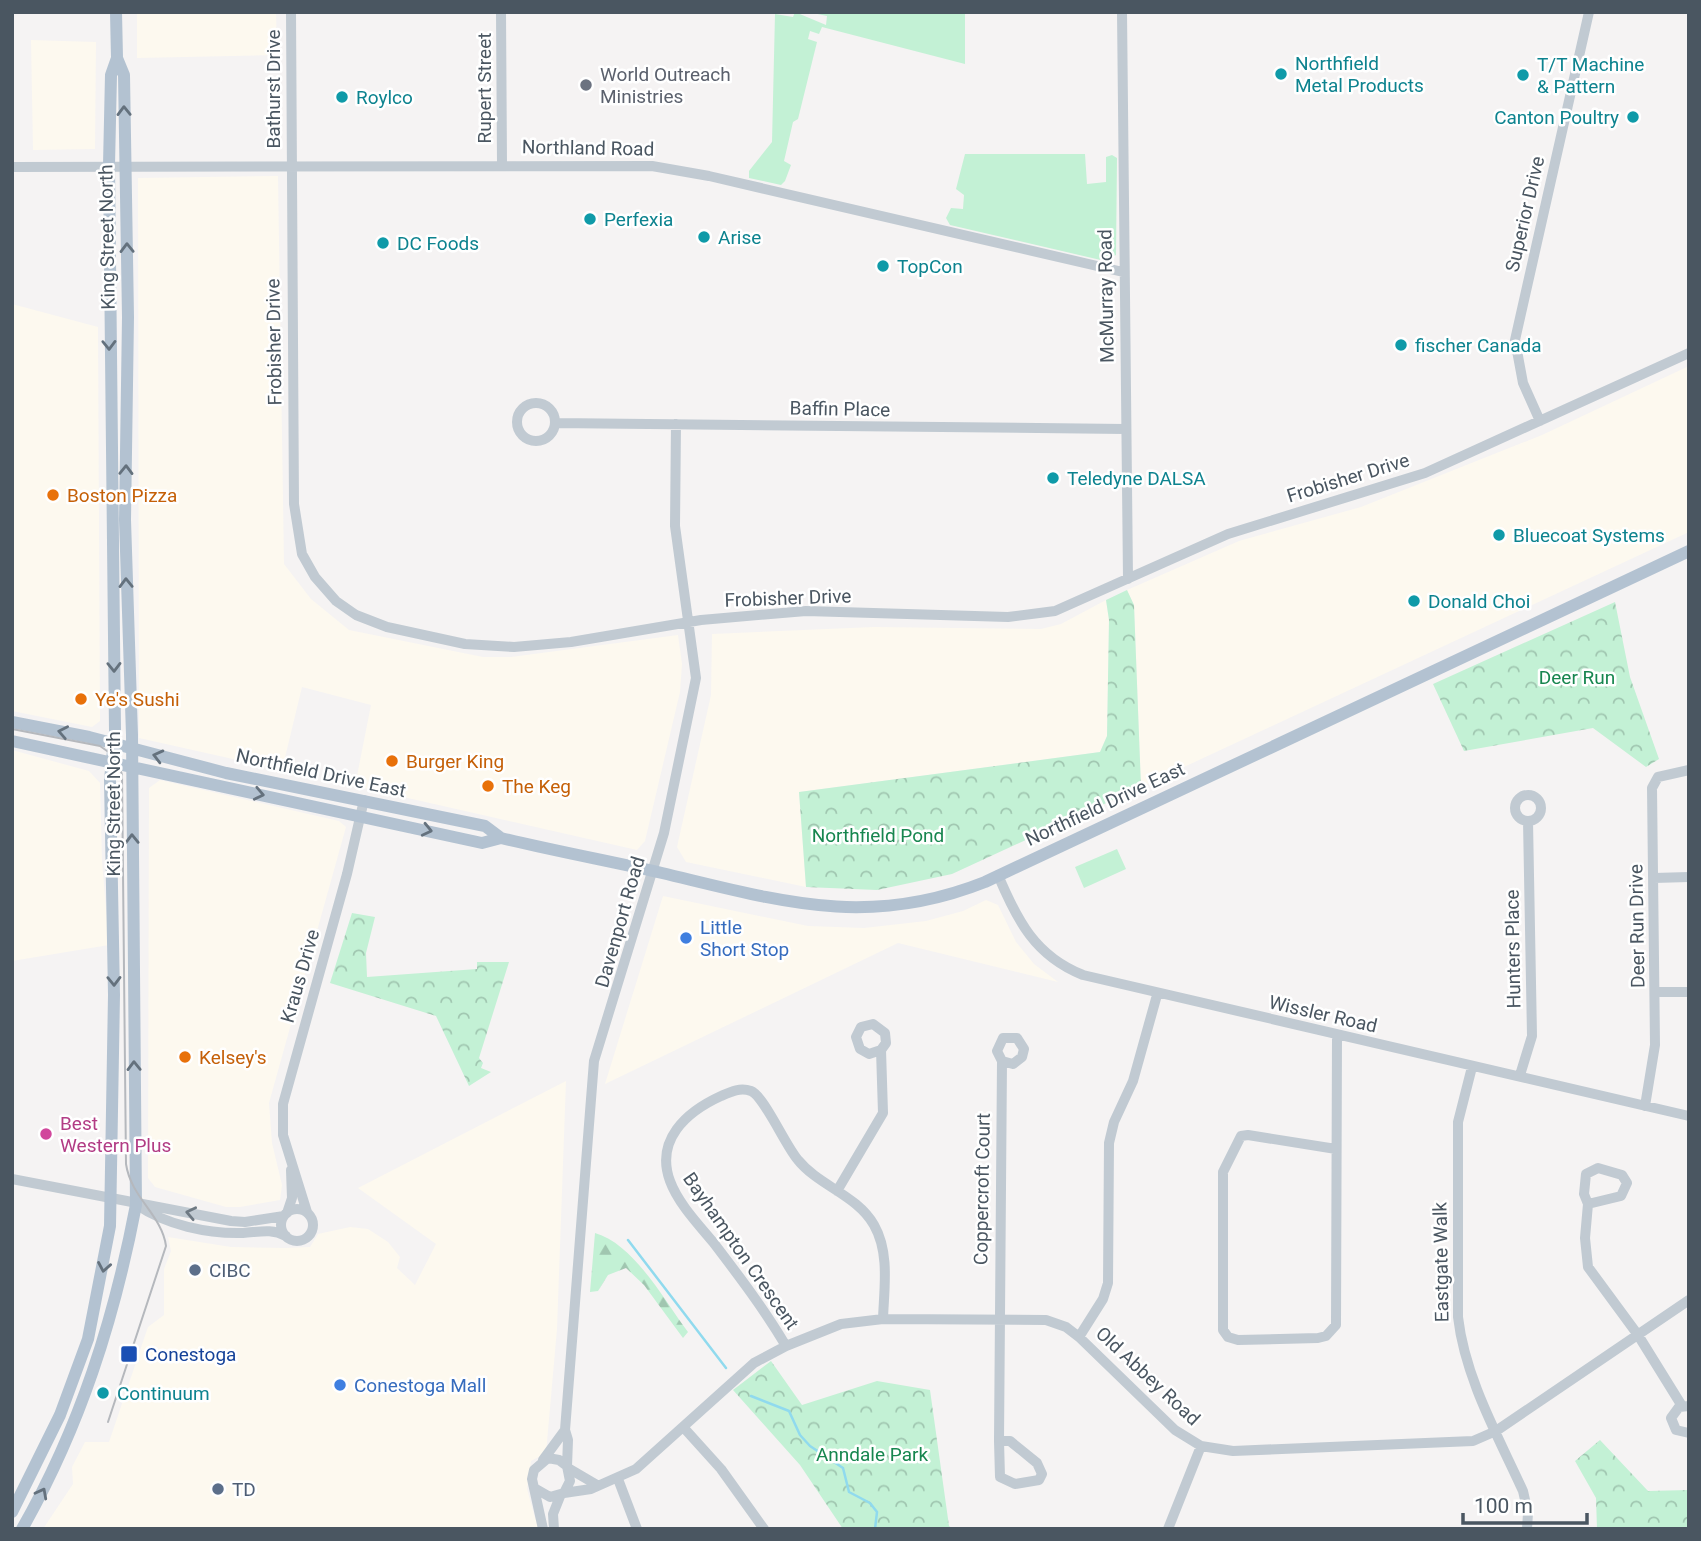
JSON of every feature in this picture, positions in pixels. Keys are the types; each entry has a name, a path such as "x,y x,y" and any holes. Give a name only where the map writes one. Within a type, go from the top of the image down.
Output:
{"main road":[{"name":"King Street North","path":"12,1511 42,1456 88,1339 108,1240 112,1199 111,763 114,743 109,165 111,75 117,58 116,12"},
{"name":"King Street North","path":"22,1529 53,1472 96,1367 124,1266 136,1205 131,749 125,520 128,317 124,75 117,58"},
{"name":"Northfield Drive East","path":"12,722 114,743 226,773 485,826 501,838 794,904 860,909 930,900 998,875 1689,551"},
{"name":"Northfield Drive East","path":"12,741 482,843 501,838"},
{"path":"42,1456 53,1472"}],"street":[{"name":"Bathurst Drive","path":"290,166 291,12"},
{"name":"Rupert Street","path":"501,12 502,164"},
{"name":"McMurray Road","path":"1122,12 1128,579"},
{"name":"Superior Drive","path":"1540,421 1523,383 1515,340 1589,12"},
{"name":"Northland Road","path":"12,167 502,164 652,166 709,176 1123,272"},
{"name":"Frobisher Drive","path":"290,166 294,503 302,554 315,577 336,601 356,615 387,627 465,644 514,647 571,642 689,622 806,611 1008,617 1038,615 1128,579 1228,534 1425,473 1689,353"},
{"name":"Baffin Place","path":"555,423 1125,429"},
{"name":"Davenport Road","path":"568,1467 568,1440 565,1430 594,1061 653,871 694,687 695,661 675,526 676,424"},
{"name":"Deer Run Drive","path":"1645,1106 1655,1045 1652,788 1658,777 1689,770"},
{"name":"Kraus Drive","path":"307,1212 283,1130 285,1090 329,942 364,800"},
{"name":"Hunters Place","path":"1520,1075 1532,1036 1528,821"},
{"name":"Wissler Road","path":"998,875 1026,933 1045,954 1083,975 1157,995 1472,1067 1520,1075 1689,1116"},
{"path":"1654,878 1689,877"},
{"path":"1656,992 1689,992"},
{"path":"1079,1337 1103,1299 1108,1283 1109,1143 1114,1122 1133,1081 1157,995"},
{"path":"1336,1149 1248,1135 1241,1136 1230,1154 1223,1171 1223,1330 1228,1337 1238,1340 1318,1338 1326,1336 1336,1325 1337,1035"},
{"path":"837,1191 883,1113 881,1050"},
{"name":"Coppercroft Court","path":"999,1441 1010,1441 1037,1464 1042,1474 1039,1480 1015,1484 1000,1477 999,1441 998,1318 1002,1061"},
{"name":"Eastgate Walk","path":"1472,1067 1458,1122 1458,1317 1469,1368 1523,1491 1528,1513 1527,1529"},
{"name":"Bayhampton Crescent","path":"786,1346 763,1307 670,1184 665,1154 671,1135 683,1118 711,1101 742,1089 752,1091 766,1106 782,1141 800,1164 861,1208 874,1225 885,1263 883,1319"},
{"name":"Kraus Drive","path":"285,1214 292,1198 291,1162"},
{"path":"1588,1204 1621,1196 1627,1184 1622,1175 1598,1168 1586,1174 1584,1194 1588,1204 1585,1238 1588,1267 1685,1406 1672,1414 1671,1423 1676,1430 1689,1433"},
{"path":"12,1179 136,1205 157,1206 244,1222 285,1214 296,1208 307,1212 314,1224 310,1235 298,1241 267,1230 212,1231 163,1220 136,1205"},
{"path":"285,1214 281,1226 286,1236"},
{"name":"Old Abbey Road","path":"562,1494 583,1491 618,1479 636,1469 754,1363 786,1346 841,1324 883,1319 1046,1320 1079,1337 1175,1430 1201,1446 1233,1451 1454,1444 1473,1441 1496,1431 1689,1300"},
{"path":"684,1428 721,1469 764,1529"},
{"path":"543,1529 532,1474 565,1430"},
{"path":"1168,1529 1201,1446"},
{"path":"543,1460 559,1460 597,1485"},
{"path":"554,1529 553,1514 570,1481 568,1467"},
{"path":"618,1479 637,1529"},
{"path":"536,1489 545,1496 562,1494"}],"shaded area":[{"path":"137,12 276,12 277,55 137,58"},
{"path":"31,40 96,42 95,149 33,150"},
{"path":"278,176 284,564 311,599 349,630 483,657 511,657 678,635 682,664 680,692 645,841 637,850 355,786 371,705 302,687 282,770 139,738 138,178"},
{"path":"12,304 98,327 100,721 92,727 12,711"},
{"path":"1689,366 1689,532 1141,787 1134,605 1127,590 1239,541 1361,507 1542,435"},
{"path":"1106,600 1109,620 1107,736 1100,752 799,792 806,887 686,862 677,847 711,695 712,634 874,627 1041,629 1061,624"},
{"path":"12,750 89,771 100,783 102,861 109,945 12,961"},
{"path":"160,780 339,821 346,827 269,1103 272,1143 282,1185 280,1200 226,1207 155,1187 148,1178 149,788"},
{"path":"663,896 808,926 864,928 926,921 963,911 986,900 998,905 1016,942 1034,964 1058,982 898,943 605,1084"},
{"name":"Conestoga Mall","path":"566,1081 557,1329 546,1453 531,1461 527,1489 535,1518 542,1529 43,1529 73,1484 72,1467 85,1442 109,1442 148,1327 164,1315 164,1269 171,1251 168,1237 231,1247 310,1247 318,1234 350,1227 368,1229 388,1242 400,1257 397,1268 415,1285 436,1244 358,1188"}],"green space":[{"path":"795,12 826,25 827,16 808,12 965,12 965,64 822,27 819,34 810,31 808,39 817,42 798,119 793,122 784,161 791,165 785,181 781,185 749,178 749,171 772,142 775,14 793,17"},
{"path":"965,154 1085,154 1087,184 1106,182 1106,157 1112,155 1117,158 1116,255 1105,261 950,225 946,218 951,208 963,209 964,195 956,189"},
{"name":"Northfield Pond","path":"1127,590 1134,605 1141,787 952,874 877,890 806,887 799,792 1100,752 1107,736 1109,620 1106,600"},
{"name":"Deer Run","path":"1615,602 1630,677 1659,759 1646,767 1593,728 1464,751 1433,684"},
{"path":"1117,849 1126,869 1084,888 1075,867"},
{"path":"352,913 375,917 366,953 367,977 477,969 477,962 509,962 479,1058 483,1063 481,1068 491,1072 469,1086 436,1016 330,983"},
{"path":"595,1233 623,1249 647,1275 688,1332 683,1338 644,1285 626,1268 608,1275 598,1291 590,1292"},
{"name":"Anndale Park","path":"771,1361 802,1405 877,1381 930,1390 949,1526 953,1529 843,1529 800,1465 733,1390"},
{"path":"1600,1440 1648,1491 1689,1490 1689,1529 1597,1529 1596,1498 1575,1461"}],"waterway":[{"path":"628,1240 726,1368"},
{"path":"751,1396 789,1411 800,1435 810,1446 843,1468 849,1492 870,1503 877,1512 875,1529"}],"tram line":[{"path":"12,729 100,746 117,758 122,775 126,1164 134,1187 159,1225 166,1246 108,1422"}],"place":[{"name":"Northfield Metal Products","path":"1281,74"},
{"name":"T/T Machine & Pattern","path":"1523,75"},
{"name":"World Outreach Ministries","path":"586,85"},
{"name":"Roylco","path":"342,97"},
{"name":"Canton Poultry","path":"1633,117"},
{"name":"Perfexia","path":"590,219"},
{"name":"Arise","path":"704,237"},
{"name":"DC Foods","path":"383,243"},
{"name":"TopCon","path":"883,266"},
{"name":"fischer Canada","path":"1401,345"},
{"name":"Teledyne DALSA","path":"1053,478"},
{"name":"Boston Pizza","path":"53,495"},
{"name":"Bluecoat Systems","path":"1499,535"},
{"name":"Donald Choi","path":"1414,601"},
{"name":"Ye's Sushi","path":"81,699"},
{"name":"Burger King","path":"392,761"},
{"name":"The Keg","path":"488,786"},
{"name":"Little Short Stop","path":"686,938"},
{"name":"Kelsey's","path":"185,1057"},
{"name":"Best Western Plus","path":"46,1134"},
{"name":"CIBC","path":"195,1270"},
{"name":"Conestoga","path":"129,1354"},
{"name":"Conestoga Mall","path":"340,1385"},
{"name":"Continuum","path":"103,1393"},
{"name":"TD","path":"218,1489"}]}
